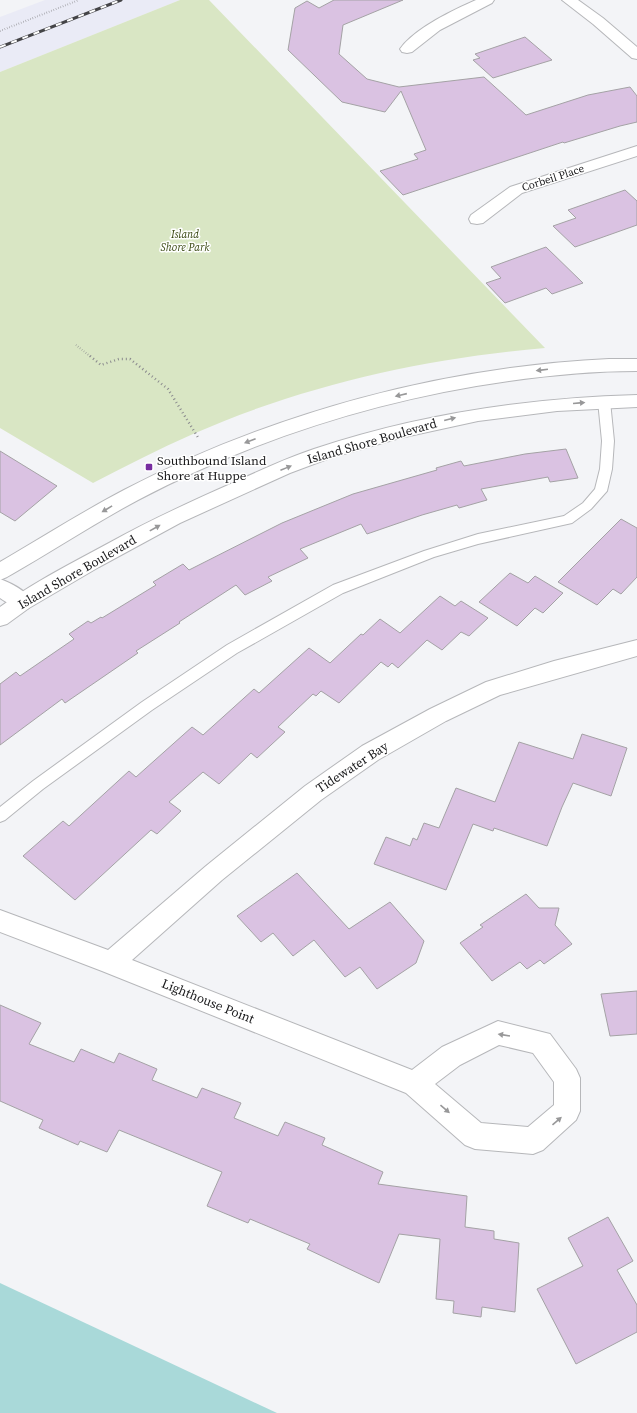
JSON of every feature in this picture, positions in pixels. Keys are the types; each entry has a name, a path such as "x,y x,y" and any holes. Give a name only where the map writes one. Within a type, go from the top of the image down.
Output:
{"street":[{"path":"407,49 420,37 449,18 487,0"},
{"path":"569,0 598,21 637,55"},
{"name":"Corbeil Place","path":"477,220 516,190 637,151"},
{"path":"0,572 151,485 249,441 314,419 395,396 474,379 566,368 637,365"},
{"name":"Island Shore Boulevard","path":"0,618 22,602 164,523 262,478 322,453 359,442 463,416 604,401 637,401"},
{"path":"0,587 22,602"},
{"name":"Tidewater Bay","path":"111,963 214,873 313,793 370,753 494,688 637,648"},
{"name":"Lighthouse Point","path":"0,921 111,963 415,1084 475,1136 533,1142 567,1111 567,1078 540,1043 498,1033 451,1056 415,1084"}],"lane":[{"path":"0,816 38,785 140,711 226,653 286,617 338,589 429,554 478,539 568,520 587,506 602,491 606,469 608,440 604,401"}],"path":[{"path":"0,31 79,0"},
{"path":"76,345 100,365 130,359 168,389 202,442"}],"shaded area":[{"path":"45,0 180,0 0,72 0,17"}],"green space":[{"name":"Island Shore Park","path":"180,0 209,0 545,348 455,359 410,367 366,376 278,401 193,434 93,483 0,428 0,72"}],"water":[{"path":"0,1283 277,1413 0,1413"}],"building":[{"path":"334,0 403,0 343,25 339,54 367,79 399,87 484,77 526,115 588,95 630,87 637,96 637,122 564,143 563,142 403,195 380,171 418,159 414,154 426,150 401,91 385,112 342,102 288,50 295,8 307,1 319,8"},
{"path":"525,37 552,60 493,78 473,60 480,58 475,54"},
{"path":"625,190 637,201 637,225 575,247 553,226 576,218 568,210"},
{"path":"546,247 583,283 552,294 546,288 505,303 486,283 501,278 491,267"},
{"path":"566,449 578,478 550,482 548,477 481,489 487,500 459,508 457,505 422,515 367,534 361,524 300,549 308,558 268,577 272,581 245,595 236,585 136,651 138,653 65,703 62,699 0,745 0,684 16,672 20,676 74,639 69,634 88,621 91,623 101,617 102,618 156,585 153,582 183,564 189,570 282,523 353,494 437,470 436,468 461,461 464,466 525,454"},
{"path":"0,451 57,486 15,521 0,512"},
{"path":"621,519 637,528 637,577 621,594 613,589 597,605 558,582"},
{"path":"510,573 528,583 535,576 563,593 543,613 535,608 517,626 479,602"},
{"path":"440,596 455,606 461,601 488,618 469,636 461,632 442,650 427,640 398,668 392,663 388,667 381,662 339,703 321,691 316,696 313,694 278,727 285,732 257,758 251,753 219,784 203,772 169,802 181,811 157,834 151,830 75,900 23,856 63,821 69,826 129,771 136,777 192,727 203,735 254,689 259,693 309,648 330,663 361,634 363,635 380,619 400,633"},
{"path":"582,734 627,748 611,796 573,783 547,846 494,828 493,831 473,824 446,890 374,864 386,837 410,846 413,838 417,840 424,823 439,828 456,788 495,802 519,742 573,759"},
{"path":"297,873 349,929 390,902 424,941 416,963 377,989 360,967 345,977 314,940 293,956 273,933 261,942 237,916"},
{"path":"526,894 539,908 559,908 555,925 572,944 544,964 540,960 527,969 520,962 492,981 460,943 483,927 480,925"},
{"path":"637,991 637,1034 610,1036 601,994"},
{"path":"0,1005 41,1023 29,1044 74,1062 81,1049 114,1063 119,1053 157,1069 152,1080 197,1098 202,1088 241,1103 234,1118 278,1136 285,1122 325,1138 322,1145 383,1172 378,1184 467,1196 465,1227 494,1231 494,1239 519,1243 515,1312 482,1307 481,1317 453,1313 454,1301 436,1299 440,1239 399,1234 379,1283 307,1249 310,1244 250,1219 248,1223 207,1206 222,1172 119,1130 107,1152 80,1141 78,1145 39,1128 43,1120 0,1101"},
{"path":"608,1217 633,1261 617,1270 637,1305 637,1332 576,1364 537,1289 583,1266 568,1238"}],"railway":[{"path":"0,47 121,0"}],"place":[{"name":"Southbound Island Shore at Huppe","path":"149,467"}]}
